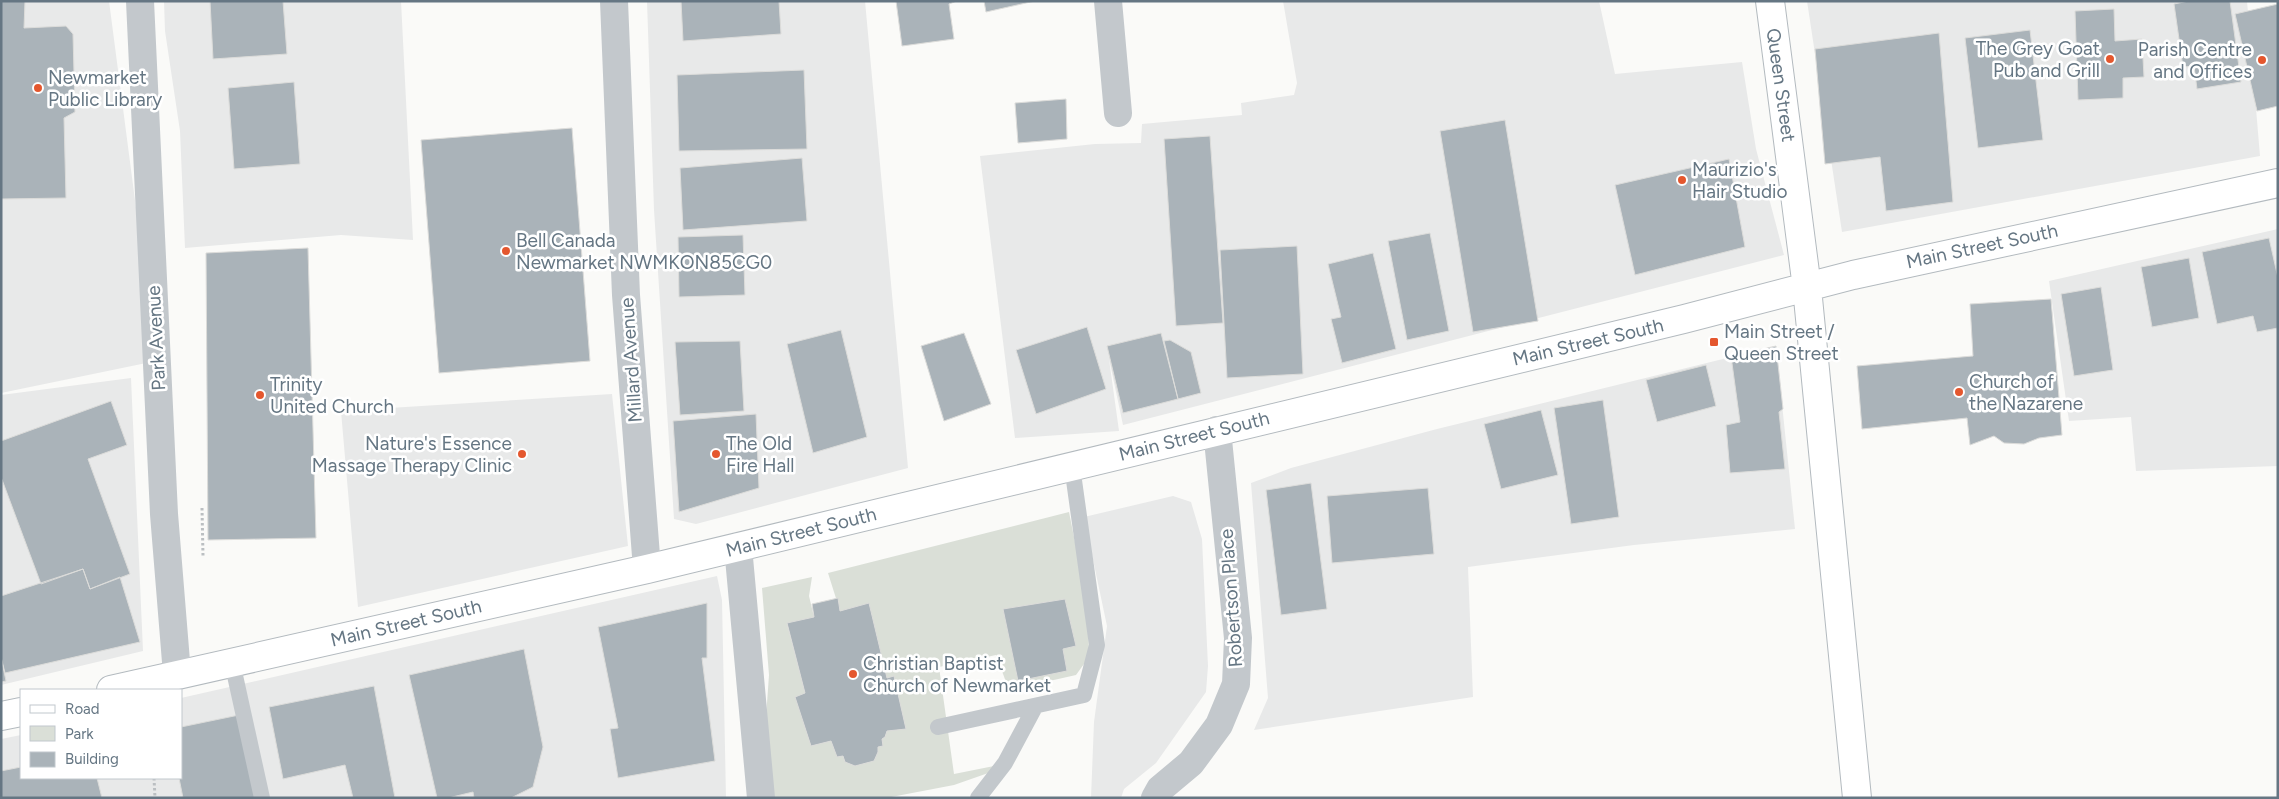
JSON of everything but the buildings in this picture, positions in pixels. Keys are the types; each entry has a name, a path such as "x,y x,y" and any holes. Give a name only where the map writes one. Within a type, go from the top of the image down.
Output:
{"main road":[{"name":"Queen Street","path":"1770,1 1807,288 1857,798"},
{"name":"Main Street South","path":"115,689 647,569 1807,288 1862,273 2278,183"},
{"path":"1,716 20,712"}],"street":[{"name":"Park Avenue","path":"140,1 164,514 177,674"},
{"name":"Millard Avenue","path":"614,1 626,295 647,569"},
{"path":"1108,1 1118,113"},
{"name":"Robertson Place","path":"1156,798 1160,789 1190,763 1219,725 1236,684 1238,638 1217,430"},
{"path":"738,547 762,798"}],"lane":[{"path":"938,727 1084,695 1096,645 1072,466"},
{"path":"232,662 262,798"},
{"path":"978,798 1005,763 1035,707"}],"path":[{"path":"202,508 204,556"},
{"path":"154,779 155,798"}],"shaded area":[{"path":"1,1 109,1 156,361 1,393"},
{"path":"164,1 401,1 413,240 341,235 185,248 180,131 165,31"},
{"path":"647,1 865,1 908,468 696,524 674,519 654,210"},
{"path":"1283,1 1599,1 1615,74 1742,62 1756,149 1784,255 1123,425 1109,359 1119,431 1015,438 980,156 1095,144 1141,143 1142,124 1242,115 1241,103 1294,95 1297,83"},
{"path":"1807,1 2247,1 2260,156 1842,232"},
{"path":"2278,229 2278,466 2136,471 2131,417 2069,421 2049,281"},
{"path":"1776,346 1795,529 1634,545 1468,567 1473,697 1254,730 1268,698 1251,483 1291,468 1437,429"},
{"path":"131,378 143,651 1,685 1,395"},
{"path":"612,394 628,546 358,607 341,411"},
{"path":"1173,496 1191,502 1202,539 1208,666 1206,692 1156,763 1124,789 1121,798 1091,798 1094,722 1107,626 1084,517"},
{"path":"717,576 722,600 726,798 1,798 1,739 20,735 20,779 182,779 182,698"}],"green space":[{"path":"1069,512 1088,607 1089,657 1076,675 1009,690 996,655 939,667 954,774 999,765 994,771 954,785 886,798 770,798 764,745 769,675 762,588 812,577 809,596 814,617 787,624 805,693 795,697 811,746 831,741 837,757 843,756 845,762 855,766 874,761 878,747 883,746 882,739 887,731 906,729 894,676 887,678 869,604 840,611 828,573"}],"place":[{"name":"The Grey Goat Pub and Grill","path":"2110,59"},
{"name":"Parish Centre and Offices","path":"2262,60"},
{"name":"Newmarket Public Library","path":"38,88"},
{"name":"Maurizio's Hair Studio","path":"1682,180"},
{"name":"Bell Canada Newmarket NWMKON85CG0","path":"506,251"},
{"name":"Main Street / Queen Street","path":"1714,342"},
{"name":"Church of the Nazarene","path":"1959,392"},
{"name":"Trinity United Church","path":"260,395"},
{"name":"Nature's Essence Massage Therapy Clinic","path":"522,454"},
{"name":"The Old Fire Hall","path":"716,454"},
{"name":"Christian Baptist Church of Newmarket","path":"853,674"}]}
